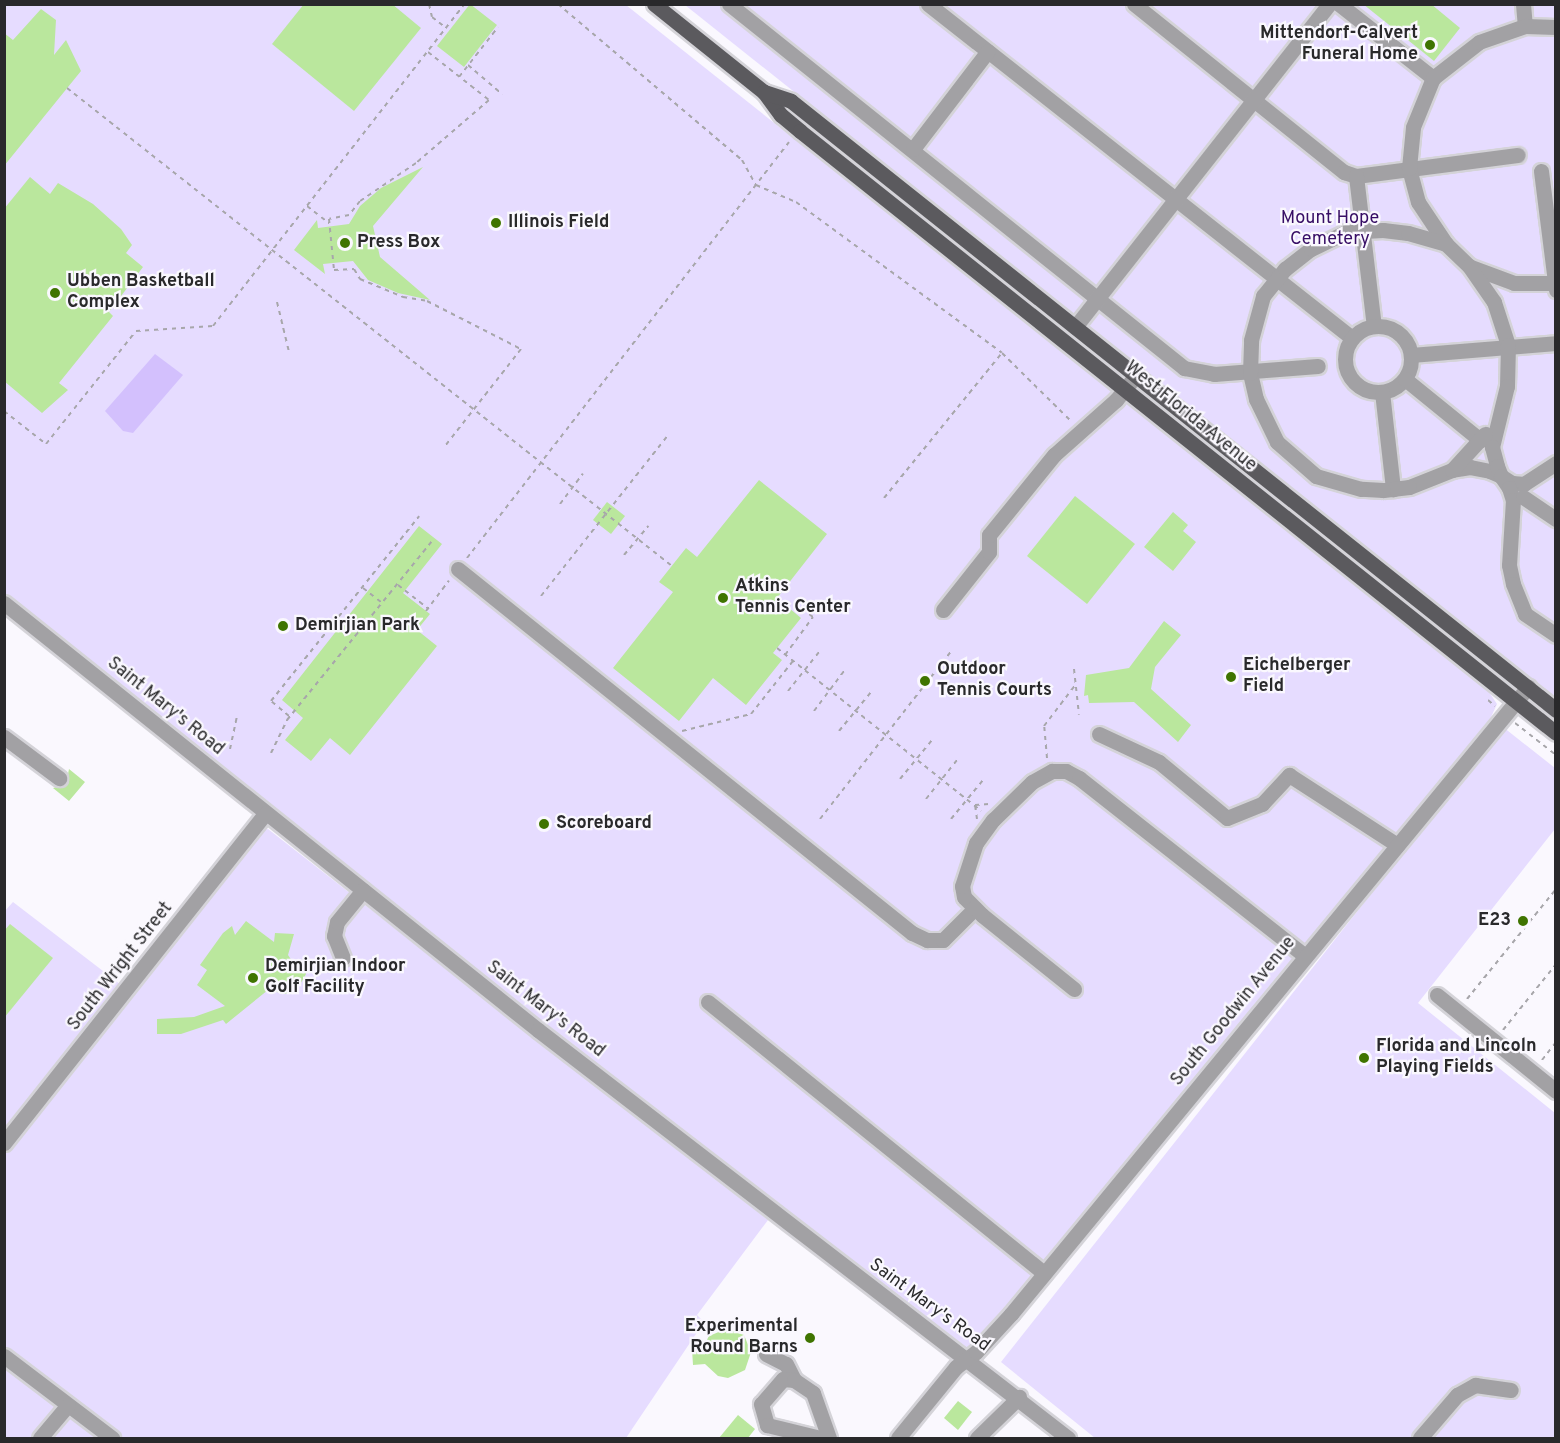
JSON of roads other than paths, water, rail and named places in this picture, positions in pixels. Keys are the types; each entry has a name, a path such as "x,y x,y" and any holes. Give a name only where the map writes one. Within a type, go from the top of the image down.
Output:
{"main road":[{"path":"654,4 764,92"},
{"name":"West Florida Avenue","path":"764,92 791,101 1556,710"},
{"name":"West Florida Avenue","path":"764,92 781,115 800,131 1556,733"}],"street":[{"path":"729,4 1184,368 1214,374 1318,366"},
{"path":"928,4 1175,202 1352,338"},
{"path":"1134,4 1344,172 1356,176 1409,171 1518,155"},
{"path":"1075,327 1329,4"},
{"path":"1340,4 1432,78"},
{"path":"1523,4 1525,26"},
{"path":"1556,27 1525,26 1479,42 1432,78 1413,127 1409,171 1418,202 1446,244 1469,266 1494,302 1508,345 1507,386 1492,447 1513,500 1509,565 1520,604 1537,625 1556,635"},
{"path":"913,149 988,51"},
{"path":"1541,171 1556,290"},
{"path":"1356,176 1374,326"},
{"path":"1446,244 1408,233 1362,230 1329,238 1274,279 1256,313 1250,373 1264,422 1277,442 1305,470 1361,489 1393,489 1452,470 1478,467 1502,476 1512,483 1524,484 1540,477"},
{"path":"1469,266 1514,283 1555,283"},
{"path":"1374,326 1392,328 1401,335 1412,355 1405,379 1382,392 1369,392 1351,379 1344,358 1352,338 1374,326"},
{"path":"1412,355 1508,345 1556,343"},
{"path":"943,610 988,552 989,535 1054,455 1125,389 1136,375"},
{"path":"1405,379 1480,440"},
{"path":"1382,392 1393,489"},
{"path":"1452,470 1480,440 1495,428"},
{"path":"1512,518 1523,497 1556,463"},
{"path":"1523,497 1556,519"},
{"path":"458,569 912,933 927,940 943,940 975,908"},
{"name":"Saint Mary's Road","path":"4,603 363,890 871,1289 968,1358 1068,1438"},
{"name":"South Goodwin Avenue","path":"898,1438 956,1367 968,1358 1044,1273 1528,687"},
{"path":"1099,734 1159,762 1227,818 1262,804 1289,775 1397,845"},
{"path":"4,737 59,778"},
{"path":"1074,989 964,897 964,877 976,843 993,820 1032,782 1052,771 1065,771 1079,778 1305,956"},
{"name":"South Wright Street","path":"4,1143 266,813"},
{"path":"344,958 334,936 337,922 363,890"},
{"path":"1437,995 1556,1091"},
{"path":"708,1002 1044,1273"},
{"path":"766,1354 786,1364 794,1380 813,1393 830,1438"},
{"path":"4,1356 112,1438"},
{"path":"794,1380 783,1380 761,1404 765,1432 820,1438"},
{"path":"1420,1438 1457,1395 1475,1385 1511,1390"},
{"path":"977,1438 1018,1397"},
{"path":"40,1438 68,1405"}],"place":[{"name":"Mittendorf-Calvert Funeral Home","path":"1430,45"},
{"name":"Illinois Field","path":"496,223"},
{"name":"Press Box","path":"345,243"},
{"name":"Ubben Basketball Complex","path":"55,293"},
{"name":"Atkins Tennis Center","path":"723,598"},
{"name":"Demirjian Park","path":"283,626"},
{"name":"Eichelberger Field","path":"1231,677"},
{"name":"Outdoor Tennis Courts","path":"925,681"},
{"name":"Scoreboard","path":"544,824"},
{"name":"E23","path":"1523,921"},
{"name":"Demirjian Indoor Golf Facility","path":"253,978"},
{"name":"Florida and Lincoln Playing Fields","path":"1364,1058"},
{"name":"Experimental Round Barns","path":"810,1338"}],"park label":[{"name":"Mount Hope Cemetery","path":"1330,230"}]}
